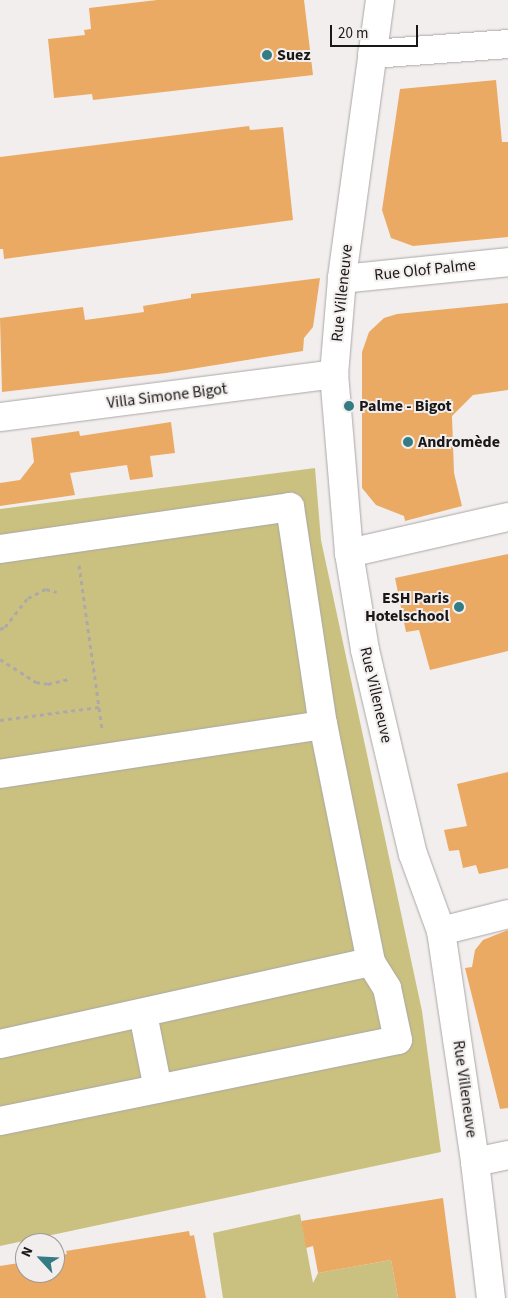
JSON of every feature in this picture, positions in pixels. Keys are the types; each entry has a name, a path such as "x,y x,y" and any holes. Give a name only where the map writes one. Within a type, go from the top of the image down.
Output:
{"street":[{"name":"Rue Villeneuve","path":"380,0 342,279 334,374 348,553 365,650 411,844 441,931 475,1162 491,1298"},
{"path":"372,54 508,44"},
{"name":"Rue Olof Palme","path":"342,279 508,262"},
{"name":"Villa Simone Bigot","path":"0,418 334,374"},
{"path":"0,549 290,507 323,725 371,962 387,988 398,1040 0,1122"},
{"path":"348,553 508,518"},
{"path":"0,774 323,725"},
{"path":"441,931 508,914"},
{"path":"0,1044 143,1014 371,962"},
{"path":"143,1014 158,1089"},
{"path":"475,1162 508,1155"}],"path":[{"path":"75,538 106,757"},
{"path":"0,629 5,627 28,598 46,589 58,592"},
{"path":"0,659 36,682 48,684 68,679"},
{"path":"0,720 99,707"}],"shaded area":[{"path":"315,468 321,540 422,1011 441,1152 61,1233 15,1233 15,1243 0,1246 0,509"},
{"path":"300,1214 313,1283 318,1273 391,1260 398,1298 223,1298 213,1233"}],"building":[{"path":"157,0 304,0 313,75 93,100 92,94 54,98 48,39 85,35 84,30 91,29 89,8"},
{"path":"496,80 502,142 508,142 508,237 413,246 391,238 382,210 400,89"},
{"path":"249,126 250,130 283,127 293,220 4,259 3,249 0,249 0,157"},
{"path":"320,278 313,327 304,338 303,351 166,373 2,392 0,318 83,307 85,320 144,312 143,306 191,298 191,294"},
{"name":"Andromède","path":"508,303 508,390 473,395 452,416 454,473 462,506 405,521 404,516 376,505 362,488 362,352 369,332 384,318 397,314"},
{"path":"171,422 175,453 150,456 153,477 130,480 127,465 70,473 75,495 0,506 0,483 20,480 34,462 31,438 79,431 80,436"},
{"path":"508,554 508,651 430,670 419,630 406,632 395,578"},
{"path":"508,772 508,868 479,874 476,865 463,868 459,850 449,851 444,830 467,826 457,784"},
{"path":"508,930 508,1108 500,1109 465,968 472,967 475,950 483,940"},
{"path":"443,1198 456,1298 398,1298 391,1260 318,1273 313,1246 306,1248 301,1221"},
{"path":"189,1231 190,1236 194,1235 206,1298 0,1298 0,1266 15,1264 15,1283 65,1283 66,1251"}],"place":[{"name":"Suez","path":"267,55"},
{"name":"Palme - Bigot","path":"349,406"},
{"name":"Andromède","path":"408,442"},
{"name":"ESH Paris Hotelschool","path":"459,607"}]}
